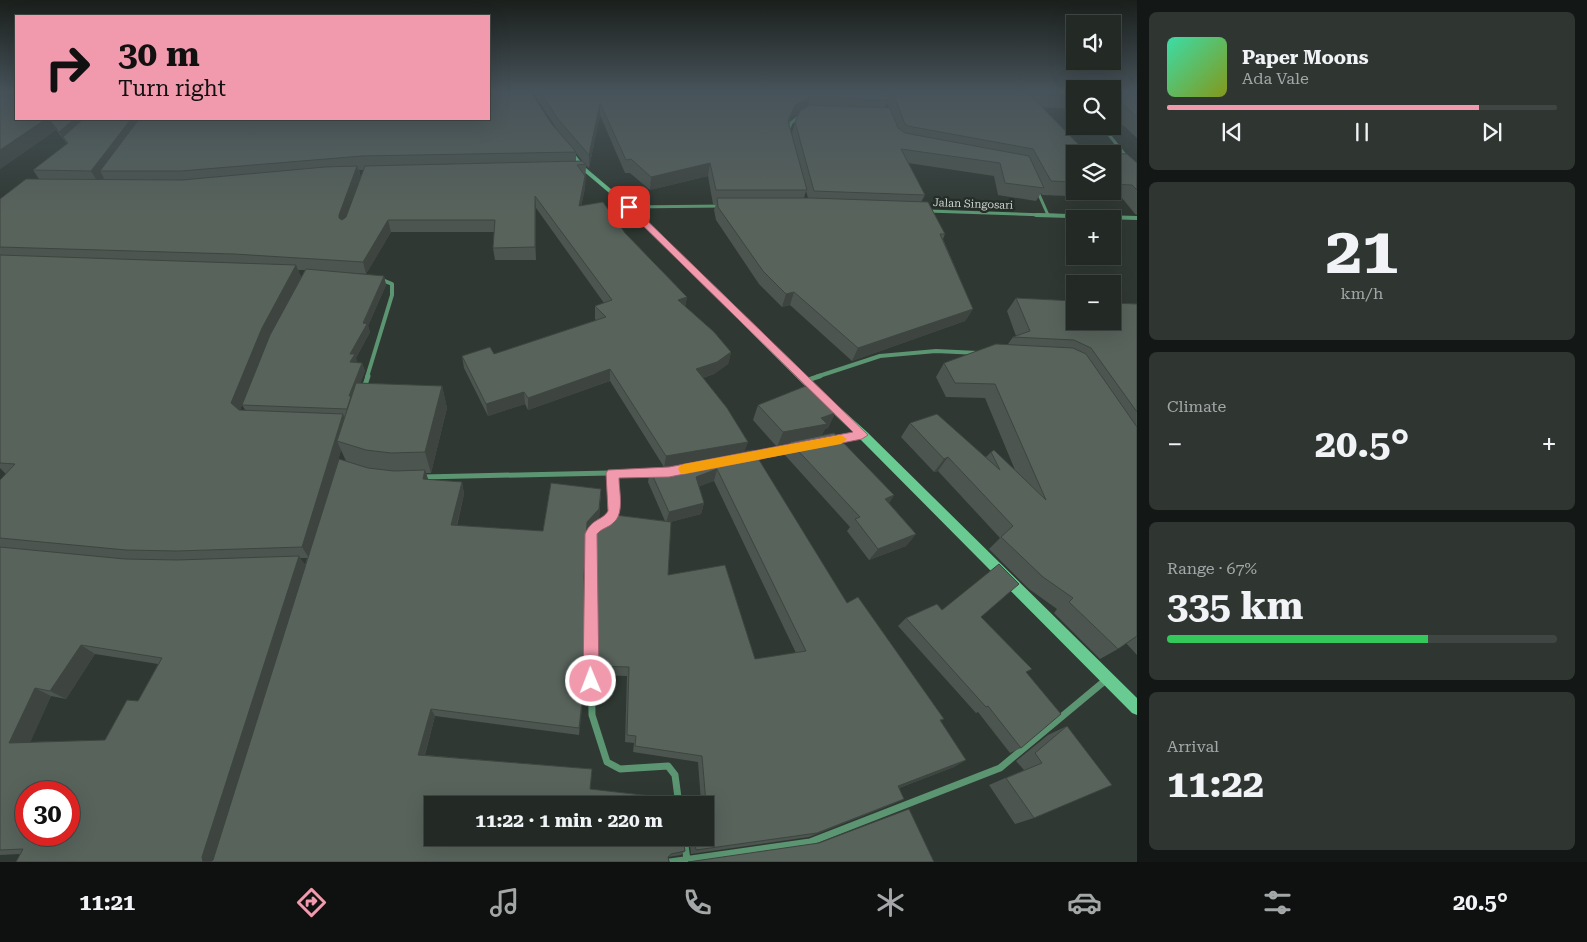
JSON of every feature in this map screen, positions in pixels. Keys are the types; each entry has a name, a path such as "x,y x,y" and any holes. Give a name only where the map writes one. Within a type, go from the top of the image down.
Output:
{"street":[{"path":"1109,135 1137,170"},
{"path":"561,141 584,168 629,207 1137,708"},
{"path":"575,169 584,168"},
{"path":"1036,190 1048,215"},
{"path":"629,207 731,206"},
{"name":"Jalan Singosari","path":"922,211 1137,218"},
{"path":"362,395 392,295 392,284 384,279 374,278"},
{"path":"805,381 880,356 936,351 981,353"},
{"path":"824,443 862,435"},
{"path":"747,458 796,449"},
{"path":"418,478 660,472"},
{"path":"612,473 614,511 610,519 596,526 591,534 592,716 607,762 620,769 668,766 675,775 678,796"},
{"path":"670,862 810,842 1000,768 1107,679"},
{"path":"685,846 687,860"}],"building":[{"path":"0,131 28,131 0,150"},
{"path":"69,131 122,131 91,171 33,170 68,143 63,137"},
{"path":"130,131 558,131 576,152 362,156 181,171 100,171"},
{"path":"569,131 594,131 589,155"},
{"path":"613,131 791,131 807,190 716,190 710,163 651,177 631,159 626,160"},
{"path":"798,131 903,131 1029,156 1044,188 1005,183 1000,163 901,149 925,195 814,191"},
{"path":"936,131 1066,131 1066,135 1069,135 1079,145 1066,145 1066,182 1051,181 1033,149"},
{"path":"1121,154 1127,154 1137,163 1137,190 1132,185 1121,184"},
{"path":"582,161 586,164 577,165 585,176 579,206 603,202 625,233 687,297 678,300 714,332 731,352 717,362 696,369 727,408 748,442 666,456 610,369 528,398 524,392 486,404 462,356 490,347 494,354 606,317 595,306 612,300 535,196 535,247 493,248 495,220 388,220 363,262 234,254 0,247 0,199 26,179 182,180 325,167 357,166 339,215 339,218 342,220 346,217 365,166"},
{"path":"717,198 811,198 928,202 945,234 940,234 973,309 858,348 794,292 786,294 763,271 718,207"},
{"path":"0,255 296,265 262,328 231,403 239,410 343,414 302,547 177,551 126,550 0,538 0,480 15,464 0,463"},
{"path":"306,269 384,276 363,323 367,324 350,354 355,354 350,362 362,363 349,396 351,396 347,409 242,405 270,335"},
{"path":"1016,298 1066,301 1066,330 1121,330 1121,303 1137,304 1137,412 1091,348 1074,340 1013,337 1030,331"},
{"path":"996,344 1073,348 1086,354 1137,427 1137,636 1118,649 1069,602 1073,598 1043,577 1001,537 1013,526 948,457 944,459 910,423 937,414 1000,470 991,452 994,450 1046,500 995,384 955,383 944,363"},
{"path":"356,383 442,386 425,452 391,453 366,450 337,441"},
{"path":"808,385 835,413 821,418 827,424 783,432 758,405"},
{"path":"834,433 894,495 885,499 916,534 878,549 855,519 860,517 790,442"},
{"path":"753,450 847,603 858,597 944,719 940,720 966,760 898,786 904,799 817,833 696,850 695,846 714,846 714,796 705,796 702,756 635,746 636,736 627,735 629,667 597,666 594,574 596,524 607,514 671,522 668,575 725,565 755,659 806,651 717,469 696,477 704,503 669,512 650,470"},
{"path":"339,459 368,468 394,471 425,470 423,479 462,482 451,525 543,531 551,483 601,489 599,509 587,522 584,577 586,667 579,728 431,709 418,755 592,769 590,789 651,796 424,796 424,846 684,846 685,851 671,854 668,857 669,862 210,862 213,860"},
{"path":"0,547 125,559 177,560 299,556 202,857 203,862 16,862 23,849 0,850","holes":["81,645 162,658 138,701 127,700 105,740 9,743 35,688 50,691"]},
{"path":"999,564 1019,584 981,617 1032,669 1026,672 1061,714 1021,748 988,706 986,707 906,618 937,604 942,610"},
{"path":"1067,726 1112,785 1034,818 1006,778 1042,763 1035,753"},
{"path":"909,809 934,862 688,862 819,843"}],"slow traffic":[{"path":"684,469 776,453 841,439"}],"route":[{"path":"591,681 591,534 596,526 610,519 614,511 612,473 669,472 862,435 629,207"}]}
